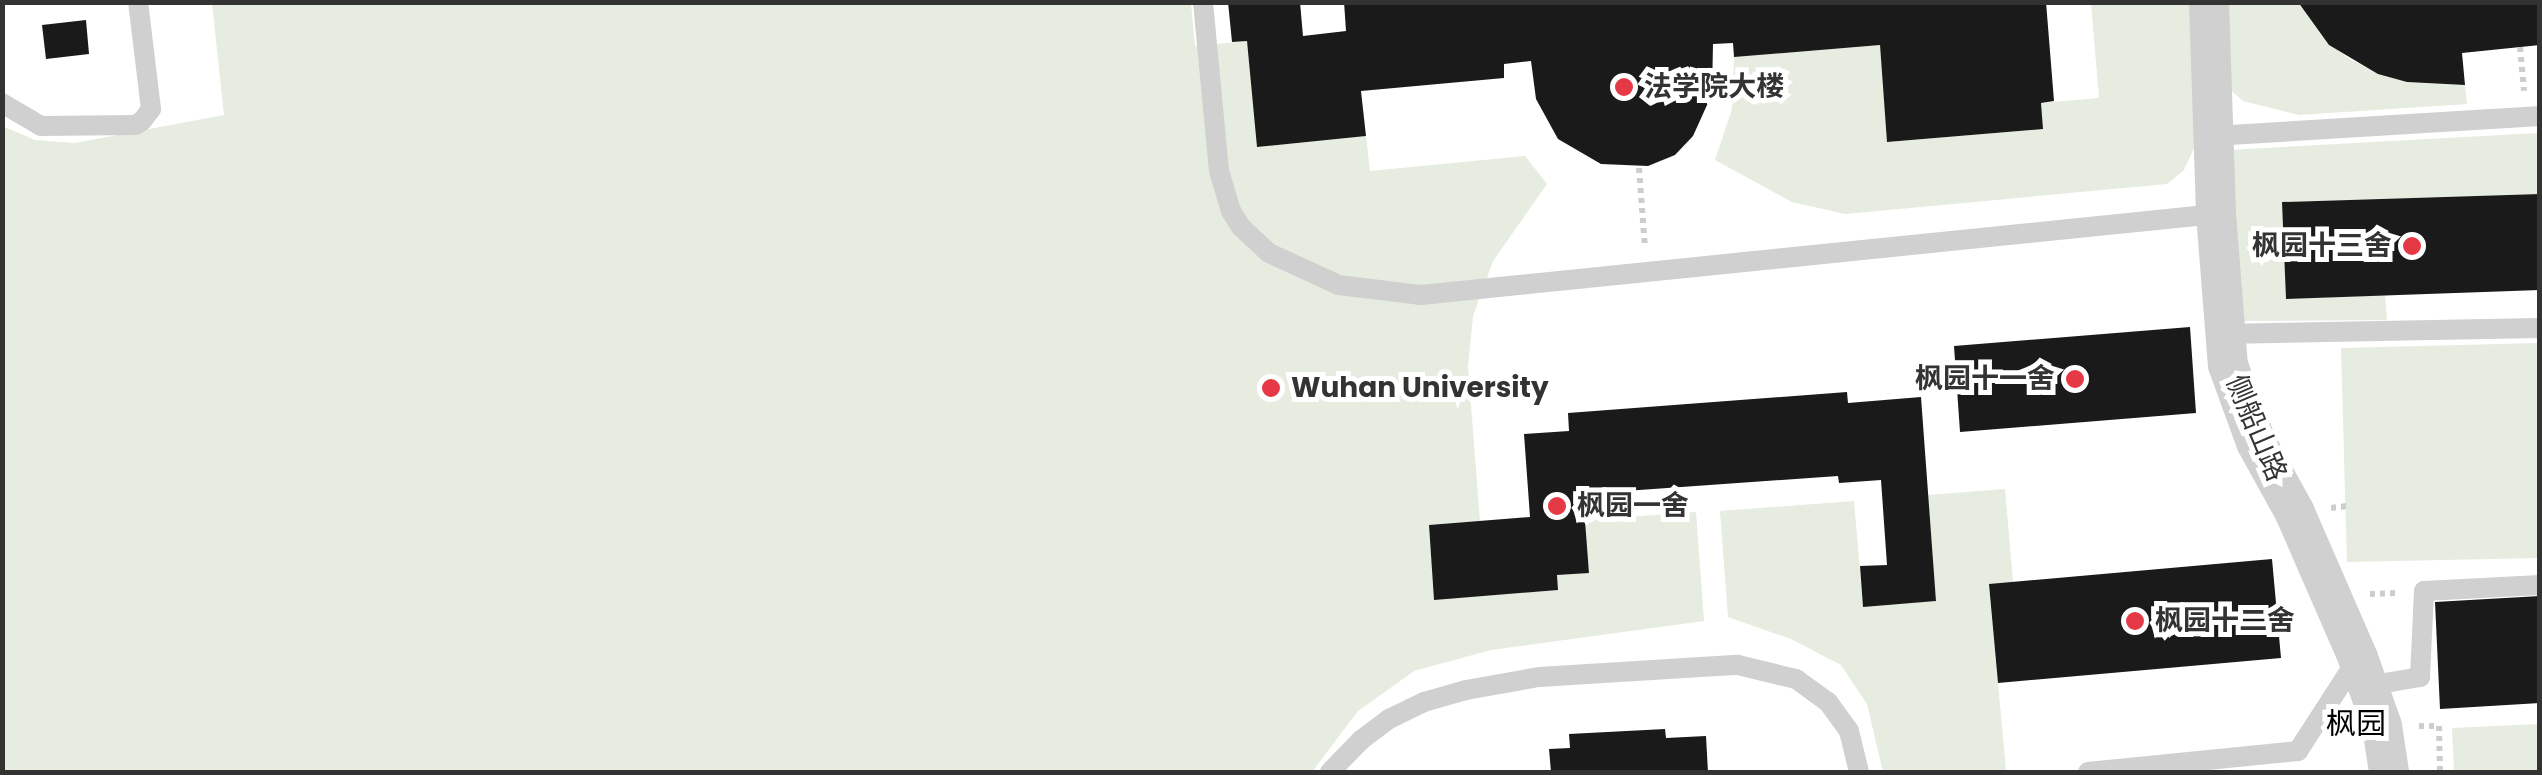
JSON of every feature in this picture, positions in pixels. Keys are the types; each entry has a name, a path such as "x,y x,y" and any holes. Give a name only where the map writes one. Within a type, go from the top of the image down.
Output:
{"street":[{"name":"侧船山路","path":"2210,2 2223,334 2236,392 2256,442 2295,514 2363,672 2382,726 2389,772"}],"lane":[{"path":"2,103 41,126 134,125 142,121 150,109 138,2"},
{"path":"1203,2 1224,194 1241,227 1269,252 1316,278 1378,293 1421,295 2216,214"},
{"path":"2213,136 2533,116"},
{"path":"2223,334 2540,328"},
{"path":"2088,772 2298,751 2363,672 2420,678 2424,591 2540,584"},
{"path":"1330,772 1360,740 1389,719 1424,702 1466,690 1539,677 1738,665 1770,670 1814,690 1849,731 1859,772"}],"path":[{"path":"2520,47 2533,116"},
{"path":"1639,168 1647,270"},
{"path":"2331,596 2424,591"}],"shaded area":[{"path":"212,3 1191,3 1195,46 1247,41 1258,147 1366,136 1370,171 1525,156 1547,184 1493,261 1473,316 1468,367 1480,521 1429,525 1434,599 1558,590 1557,575 1589,572 1585,520 1696,512 1704,621 1491,650 1414,671 1358,711 1312,772 3,772 2,126 35,140 75,143 224,115"},
{"path":"2091,3 2193,3 2195,146 2184,170 2167,184 1845,214 1792,202 1715,160 1732,109 1734,57 1880,45 1888,142 2042,129 2041,103 2099,98"},
{"path":"2223,3 2298,3 2329,44 2351,60 2407,82 2465,85 2467,104 2299,115 2243,101 2228,88"},
{"path":"2539,133 2539,194 2283,202 2286,299 2385,295 2387,320 2242,321 2228,150"},
{"path":"2539,343 2539,558 2347,562 2341,348"},
{"path":"2005,489 2013,582 1989,585 2006,770 1883,772 1867,704 1841,665 1791,639 1728,617 1720,511 1854,501 1863,606 1936,601 1928,495"},
{"path":"2539,724 2539,772 2454,772 2452,728"}],"building":[{"name":"法学院大楼","path":"1228,2 1300,2 1303,36 1346,31 1344,2 2046,2 2054,101 2041,103 2043,129 1887,142 1880,45 1734,57 1733,43 1713,44 1712,94 1693,136 1675,155 1648,166 1601,164 1558,139 1536,99 1531,61 1504,64 1504,78 1361,91 1366,136 1257,147 1247,41 1232,42"},
{"path":"2298,2 2540,2 2540,45 2462,53 2465,85 2407,82 2378,74 2329,45"},
{"path":"86,20 89,54 46,59 42,25"},
{"name":"枫园十三舍","path":"2540,194 2540,290 2286,299 2282,202"},
{"name":"枫园十一舍","path":"2190,327 2196,413 1960,432 1954,346"},
{"name":"枫园一舍","path":"1847,392 1848,403 1921,397 1936,601 1863,607 1860,566 1887,565 1881,480 1839,483 1838,476 1583,494 1589,573 1557,575 1558,590 1434,600 1429,525 1530,517 1524,434 1569,431 1568,413"},
{"name":"枫园十二舍","path":"2272,559 2281,658 1998,683 1989,584"},
{"path":"2540,596 2540,703 2440,709 2435,602"},
{"path":"1665,729 1666,738 1706,736 1708,772 1551,772 1549,749 1570,748 1569,734"}],"place":[{"name":"法学院大楼","path":"1624,87"},
{"name":"枫园十三舍","path":"2412,246"},
{"name":"枫园十一舍","path":"2075,379"},
{"name":"Wuhan University","path":"1271,388"},
{"name":"枫园一舍","path":"1557,506"},
{"name":"枫园十二舍","path":"2135,621"}],"district":[{"name":"枫园","path":"2356,724"}]}
